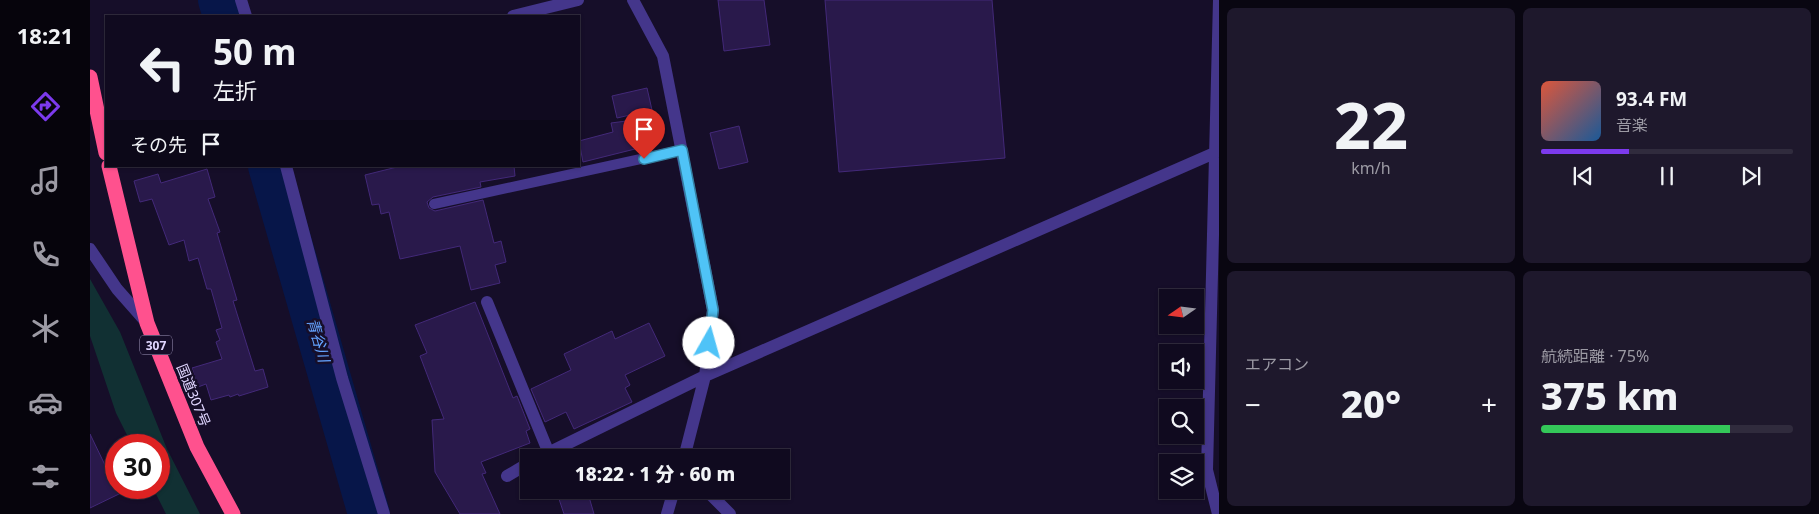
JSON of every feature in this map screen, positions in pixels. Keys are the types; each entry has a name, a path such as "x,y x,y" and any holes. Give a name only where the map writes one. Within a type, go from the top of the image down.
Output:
{"highway":[{"path":"90,77 105,149"},
{"name":"国道307号","path":"109,167 147,323 197,447 233,514"}],"street":[{"path":"241,0 246,15"},
{"path":"517,15 578,0"},
{"path":"633,0 663,56 713,310 705,376 686,449"},
{"path":"1218,514 1207,470 1217,151 1219,0"},
{"path":"553,449 705,376 1217,151"},
{"path":"286,167 342,378 384,514"},
{"path":"90,249 117,289 147,323"},
{"path":"487,302 541,449"},
{"path":"507,476 520,468"},
{"path":"666,514 671,499"},
{"path":"715,499 730,514"}],"lane":[{"path":"434,204 682,150"}],"green space":[{"path":"90,279 120,332 161,434 126,434 116,413 90,336"},
{"path":"170,455 200,514 166,514 158,499 170,499"}],"building":[{"path":"718,0 764,0 770,45 724,51"},
{"path":"825,0 992,0 1005,158 839,172"},
{"path":"647,88 652,110 617,118 612,96"},
{"path":"634,120 639,148 583,162 580,141 613,132 611,123"},
{"path":"739,126 748,162 719,169 710,133"},
{"path":"397,167 514,167 515,176 480,182 481,187 433,197 427,202 429,208 435,211 483,200 494,243 501,241 506,262 495,265 500,283 471,290 460,246 400,259 389,212 381,214 379,204 372,205 365,175"},
{"path":"207,169 215,197 208,199 220,232 217,233 237,300 233,301 255,371 263,369 268,387 239,396 238,394 230,397 229,395 211,400 206,384 198,387 192,368 222,359 216,342 220,340 216,330 222,328 211,289 207,289 198,258 189,261 184,240 169,245 152,199 140,202 134,181 158,174 161,183"},
{"path":"475,302 513,398 517,396 530,429 526,431 530,443 481,462 486,473 482,474 500,514 460,514 435,472 432,420 444,419 420,356 427,353 415,325"},
{"path":"649,323 665,356 625,375 630,385 625,388 632,402 574,429 566,412 545,422 531,389 571,370 564,354 612,331 615,339"},
{"path":"90,434 105,465 105,499 109,499 90,508"},
{"path":"559,499 590,499 594,514 564,514"}],"waterway":[{"name":"青谷川","path":"219,0 224,15"},
{"name":"青谷川","path":"269,167 369,514"}],"route":[{"path":"644,159 682,150 713,310 709,343"}]}
